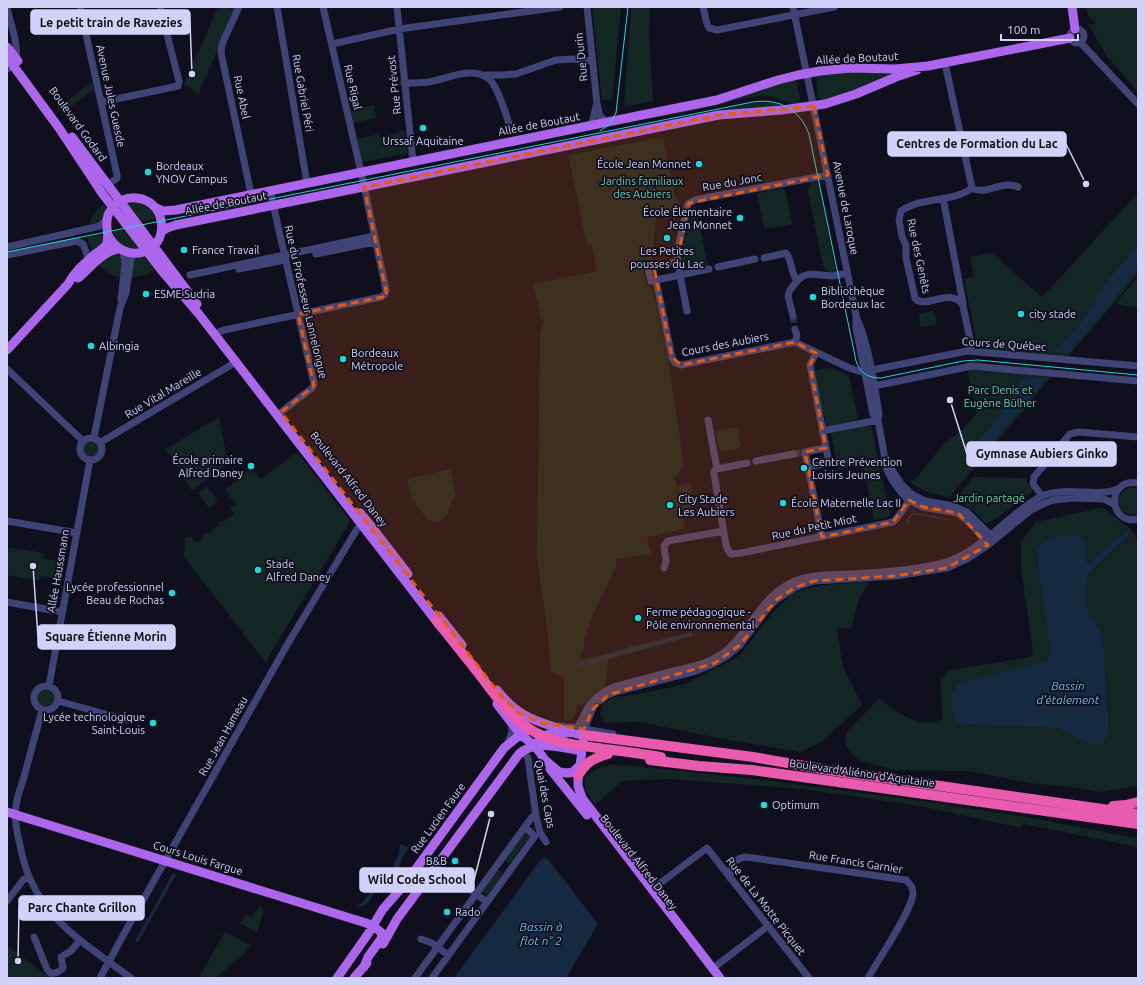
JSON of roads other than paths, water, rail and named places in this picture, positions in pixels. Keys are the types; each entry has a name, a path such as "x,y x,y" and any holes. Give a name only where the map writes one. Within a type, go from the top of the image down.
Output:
{"highway":[{"path":"436,620 512,715 538,734 549,739 568,744 739,768"},
{"name":"Boulevard Aliénor d'Aquitaine","path":"579,731 836,771 1138,814"},
{"name":"Boulevard Aliénor d'Aquitaine","path":"582,750 699,766 739,768 1138,824"},
{"path":"578,776 590,761 598,756 608,754"},
{"path":"1088,806 1096,804 1126,806 1138,802"}],"main road":[{"path":"1072,7 1075,29"},
{"name":"Allée de Boutaut","path":"156,208 163,211 173,210 717,100 778,80 807,73 850,68 928,66 1070,38"},
{"name":"Boulevard Godard","path":"7,47 13,66 108,185 116,204"},
{"name":"Boulevard Godard","path":"7,57 59,128 96,185 116,204"},
{"name":"Allée de Boutaut","path":"161,232 170,226 719,115 825,104 856,94 896,77 928,66"},
{"path":"7,350 68,284 106,253 112,250 121,250 135,254 150,248 160,237 161,219 156,208 149,202 141,199 128,198 116,204 107,219 106,224 110,241 121,250"},
{"path":"116,204 150,248"},
{"path":"68,284 73,275 106,244 108,236"},
{"name":"Boulevard Alfred Daney","path":"150,248 219,332 502,696 519,713 533,720 579,731 582,750 578,786 586,804 713,973"},
{"name":"Boulevard Alfred Daney","path":"150,248 236,362 436,620 509,720 521,735 534,746 546,760 559,780 713,973 720,978"},
{"name":"Rue Lucien Faure","path":"336,978 373,926 383,909 405,884 507,745 521,735 539,729 579,731"},
{"path":"534,746 541,737 548,734 579,731"},
{"path":"354,978 384,942 395,922 522,751 534,746 549,746 582,750"},
{"path":"546,760 563,774 573,772 580,765"},
{"name":"Cours Louis Fargue","path":"11,813 351,917 373,926"},
{"path":"364,966 382,935 381,932 373,926"}],"street":[{"name":"Avenue Jules Guesde","path":"80,7 117,175 117,178 108,185"},
{"path":"102,102 178,86 160,7"},
{"name":"Rue Abel","path":"238,7 222,44 221,53 251,194"},
{"name":"Rue Gabriel Péri","path":"277,7 307,183"},
{"name":"Rue Rigal","path":"298,314 381,297 385,294 386,290 361,172 323,7"},
{"name":"Rue Prévost","path":"396,7 413,162"},
{"path":"332,44 399,29 560,7"},
{"name":"Rue Durin","path":"587,7 597,104 600,116 606,122"},
{"path":"703,7 706,24 713,30 834,7"},
{"name":"Avenue de Laroque","path":"793,7 856,316 856,328 868,371 874,386 879,412 878,420 887,470 892,480 923,507 958,513 989,540"},
{"path":"7,8 9,24 16,45 13,66"},
{"path":"1075,29 1080,30 1083,33 1084,38 1080,42 1075,43 1070,38 1070,32 1075,29"},
{"path":"1080,42 1138,104"},
{"path":"404,83 428,82 467,73 482,75 516,74 556,60 574,59 592,61"},
{"path":"945,63 972,188 975,190 984,190 1009,184 1018,187"},
{"path":"482,75 489,78 492,82 501,100 511,130"},
{"name":"Rue Durin","path":"590,126 597,104"},
{"name":"Rue du Jonc","path":"687,311 677,253 688,204 695,200 828,175"},
{"name":"Rue des Genêts","path":"964,306 958,298 940,298 921,302 915,298 906,258 906,245 902,236 899,215 901,211 912,205 962,194 972,188"},
{"name":"Rue du Professeur Lannelongue","path":"270,191 314,384 312,388 281,412"},
{"path":"943,198 971,344 971,351"},
{"path":"7,247 71,234 100,226 107,219"},
{"path":"190,275 221,269 235,270 285,257 375,239"},
{"path":"7,255 72,242 79,242 83,244 88,260"},
{"path":"94,437 120,308 125,262 121,250"},
{"path":"764,258 786,253 789,256 792,274 797,281"},
{"path":"120,308 126,292 132,258 135,254"},
{"path":"718,267 755,259"},
{"path":"678,262 648,268 651,281 709,269"},
{"path":"793,316 788,296 790,290 803,276 810,274 833,276 847,273"},
{"name":"Cours des Aubiers","path":"656,280 672,357 675,363 681,365 795,342"},
{"path":"219,332 298,314"},
{"path":"795,329 797,336 795,342 853,370 868,371"},
{"name":"Cours de Québec","path":"868,371 947,354 971,351 1138,366"},
{"path":"808,468 829,463 810,365 816,353"},
{"name":"Rue Vital Mareille","path":"101,442 236,362"},
{"path":"867,381 874,386 972,366 1138,380"},
{"path":"7,369 83,440"},
{"name":"Avenue de Laroque","path":"868,371 867,381 874,414 878,420"},
{"name":"Rue du Petit Miot","path":"708,420 718,469 714,471 714,474 727,549 731,554 893,522 911,497"},
{"path":"822,431 878,420"},
{"path":"1042,496 1033,484 1034,477 1070,434 1079,432 1138,437"},
{"path":"94,437 101,442 103,449 100,456 94,460 90,460 85,458 81,453 80,447 83,440 94,437"},
{"path":"822,537 804,452 826,448"},
{"path":"756,461 794,454"},
{"name":"Allée Haussmann","path":"49,686 90,460"},
{"path":"718,469 747,463"},
{"path":"579,731 597,703 608,695 696,671 715,664 740,645 768,608 776,600 796,587 814,581 895,576 947,568 967,559 1023,508 1042,496 1062,491 1108,492 1128,483 1136,482"},
{"path":"1119,488 1114,499 1115,505 1120,515 1130,520 1138,527"},
{"path":"989,540 1031,510 1054,500 1074,498 1104,499 1115,505"},
{"path":"361,515 362,525 368,527 404,569"},
{"path":"1130,520 1138,519"},
{"path":"7,521 77,533"},
{"name":"Rue Jean Hameau","path":"100,978 287,645 357,529 362,525"},
{"path":"664,568 666,561 664,546 668,541 724,531"},
{"path":"7,602 62,612"},
{"path":"45,685 49,686 58,693 58,701 54,708 50,710 42,710 34,702 34,694 38,688 45,685"},
{"path":"58,701 128,720"},
{"path":"42,710 16,804 11,813 29,877 48,910 58,921 80,940 131,978"},
{"path":"507,745 512,732 509,720"},
{"name":"Quai des Caps","path":"522,751 528,758 536,816 540,832 546,842"},
{"path":"415,978 532,817 536,816"},
{"path":"432,978 535,836 525,827"},
{"name":"Rue de La Motte Picquet","path":"651,890 707,848 809,978"},
{"name":"Rue Francis Garnier","path":"730,878 732,866 736,860 740,857 746,857 906,880 913,889 912,898 904,916 868,978"},
{"path":"499,863 510,871"},
{"path":"437,865 487,902"},
{"path":"7,901 23,880 29,877"},
{"path":"455,924 466,932"},
{"path":"713,973 768,926"},
{"path":"34,937 47,969 54,974 63,968 61,957 71,951 80,940"},
{"path":"421,939 432,943 448,955"}],"water":[{"path":"1138,245 1138,270 1069,353 1054,352 1079,326 1104,285"},
{"path":"1024,377 1046,379 988,448 979,439 1004,410"},
{"name":"Bassin d'étalement","path":"1129,528 1132,532 1089,574 1087,582 1087,608 1103,641 1109,729 1104,741 1099,745 1092,745 1056,728 962,725 955,720 952,707 952,696 953,691 962,683 1043,662 1046,661 1051,655 1037,559 1039,547 1047,541 1061,536 1068,535 1080,537 1086,542 1086,564 1088,564"},
{"path":"692,632 692,636 580,667 579,663 630,647"},
{"path":"400,844 409,847 393,880 385,887 374,892 369,902 364,906 356,907 363,902 373,889 383,885 391,878 394,862 399,855"},
{"name":"Bassin à flot n° 2","path":"542,858 548,859 598,924 566,978 454,978"},
{"path":"173,873 176,875 138,942 135,941"}],"waterway":[{"path":"907,525 909,518 913,513 949,520"}],"tunnel":[{"path":"793,316 795,329"},
{"path":"794,454 802,452"}],"tram line":[{"path":"600,131 609,125 616,113 628,7"},
{"path":"7,252 762,101 787,107 800,118 809,134 856,361 862,372 868,376 881,378 963,361 978,360 1138,375"}],"place":[{"name":"Le petit train de Ravezies","path":"192,74"},
{"name":"Urssaf Aquitaine","path":"423,128"},
{"name":"École Jean Monnet","path":"699,164"},
{"name":"Bordeaux YNOV Campus","path":"148,172"},
{"name":"Centres de Formation du Lac","path":"1086,184"},
{"name":"École Élementaire Jean Monnet","path":"740,218"},
{"name":"Les Petites pousses du Lac","path":"667,238"},
{"name":"France Travail","path":"184,250"},
{"name":"ESME Sudria","path":"146,294"},
{"name":"Bibliothèque Bordeaux lac","path":"813,297"},
{"name":"city stade","path":"1021,314"},
{"name":"Albingia","path":"91,346"},
{"name":"Bordeaux Métropole","path":"343,359"},
{"name":"Gymnase Aubiers Ginko","path":"950,400"},
{"name":"École primaire Alfred Daney","path":"251,466"},
{"name":"Centre Prévention Loisirs Jeunes","path":"804,468"},
{"name":"École Maternelle Lac II","path":"783,503"},
{"name":"City Stade Les Aubiers","path":"670,505"},
{"name":"Square Étienne Morin","path":"33,566"},
{"name":"Stade Alfred Daney","path":"258,570"},
{"name":"Lycée professionnel Beau de Rochas","path":"172,593"},
{"name":"Ferme pédagogique - Pôle environnemental","path":"638,618"},
{"name":"Lycée technologique Saint-Louis","path":"153,723"},
{"name":"Optimum","path":"764,805"},
{"name":"Wild Code School","path":"491,814"},
{"name":"B&B","path":"455,861"},
{"name":"Rado","path":"447,912"},
{"name":"Parc Chante Grillon","path":"18,961"}],"park label":[{"name":"Jardins familiaux des Aubiers","path":"642,187"},
{"name":"Parc Denis et Eugène Bülher","path":"1000,396"},
{"name":"Jardin partagé","path":"989,498"}]}
